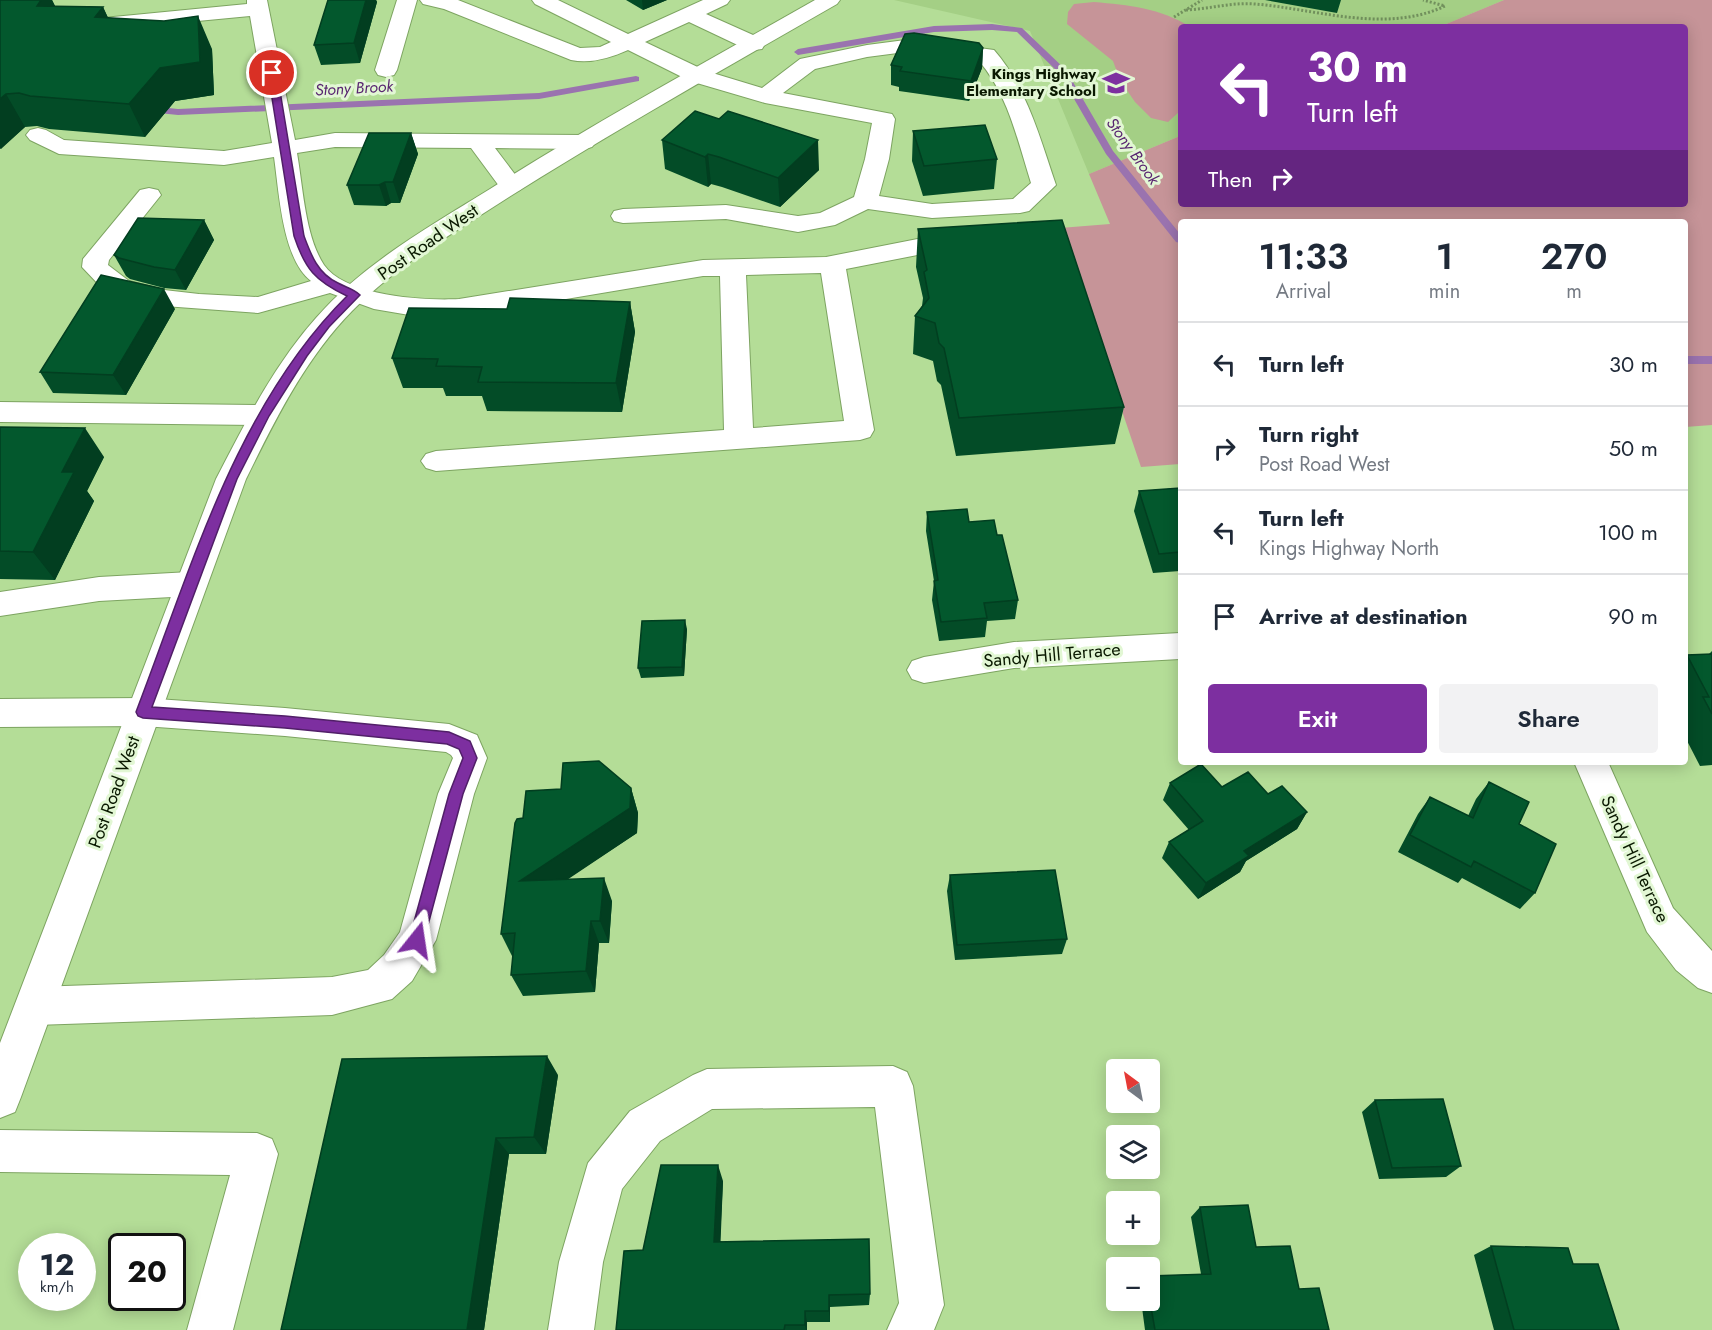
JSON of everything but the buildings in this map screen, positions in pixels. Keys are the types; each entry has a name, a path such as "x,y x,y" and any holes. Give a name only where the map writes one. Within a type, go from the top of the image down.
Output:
{"main road":[{"path":"386,70 407,0"},
{"path":"430,0 450,4 579,55 604,53 720,0"},
{"path":"542,0 698,76 765,96 884,119 877,159 865,201"},
{"name":"Post Road West","path":"0,1097 231,479 264,415 308,346 325,324 342,289 426,240 511,185 830,0"},
{"path":"100,24 258,5 299,236 305,253 315,272 342,289 400,307 459,308 703,268 831,264 943,242 973,241"},
{"path":"689,14 754,44"},
{"path":"623,216 726,212 798,224 826,220 865,201 932,211 1020,206 1044,185 1017,105 1001,72 986,55 913,45 867,51 808,64 765,96"},
{"path":"38,135 59,147 224,158 335,140 584,142"},
{"path":"478,141 511,185"},
{"path":"149,195 96,259 95,267 101,274 120,287 164,298 258,305 342,289"},
{"path":"436,461 860,429 831,264"},
{"path":"733,267 739,438"},
{"path":"0,412 264,415"},
{"path":"0,604 99,590 190,584"},
{"name":"Sandy Hill Terrace","path":"924,670 1014,655 1178,646"},
{"path":"0,714 143,712 285,722 449,738 465,746 470,758 456,794 417,940 398,968 378,986 332,996 35,1006"},
{"name":"Sandy Hill Terrace","path":"1592,765 1660,920 1690,957 1712,975"},
{"path":"571,1330 581,1262 603,1178 645,1126 707,1089 893,1086 922,1305 910,1330"},
{"path":"0,1151 257,1154 210,1330"}],"path":[{"path":"1174,17 1202,0"},
{"path":"1186,10 1252,3 1350,16 1410,18 1435,14 1445,6 1423,0"}],"shaded area":[{"name":"Kings Highway Elementary School","path":"894,0 1504,0 1446,24 1178,24 1178,137 1089,174 1030,31"},
{"path":"1504,0 1712,0 1712,425 1688,427 1688,219 1178,219 1178,464 1141,467 1060,228 1110,224 1089,174 1178,137 1178,207 1688,207 1688,24 1446,24"},
{"path":"1094,2 1132,6 1168,16 1184,24 1178,24 1178,113 1168,122 1151,118 1135,102 1120,80 1113,61 1067,24 1068,12 1074,4"}],"waterway":[{"name":"Stony Brook","path":"798,52 934,29 992,27 1019,30 1063,72 1109,152 1178,238"},
{"name":"Stony Brook","path":"149,109 178,112 539,96 636,79"},
{"name":"Stony Brook","path":"1688,360 1712,360"}],"place":[{"name":"Kings Highway Elementary School","path":"1116,83"}],"route":[{"path":"272,73 299,236 305,253 315,272 331,284 354,295 325,324 303,353 264,415 231,479 143,712 285,722 449,738 465,746 470,758 456,794 417,940"}]}
